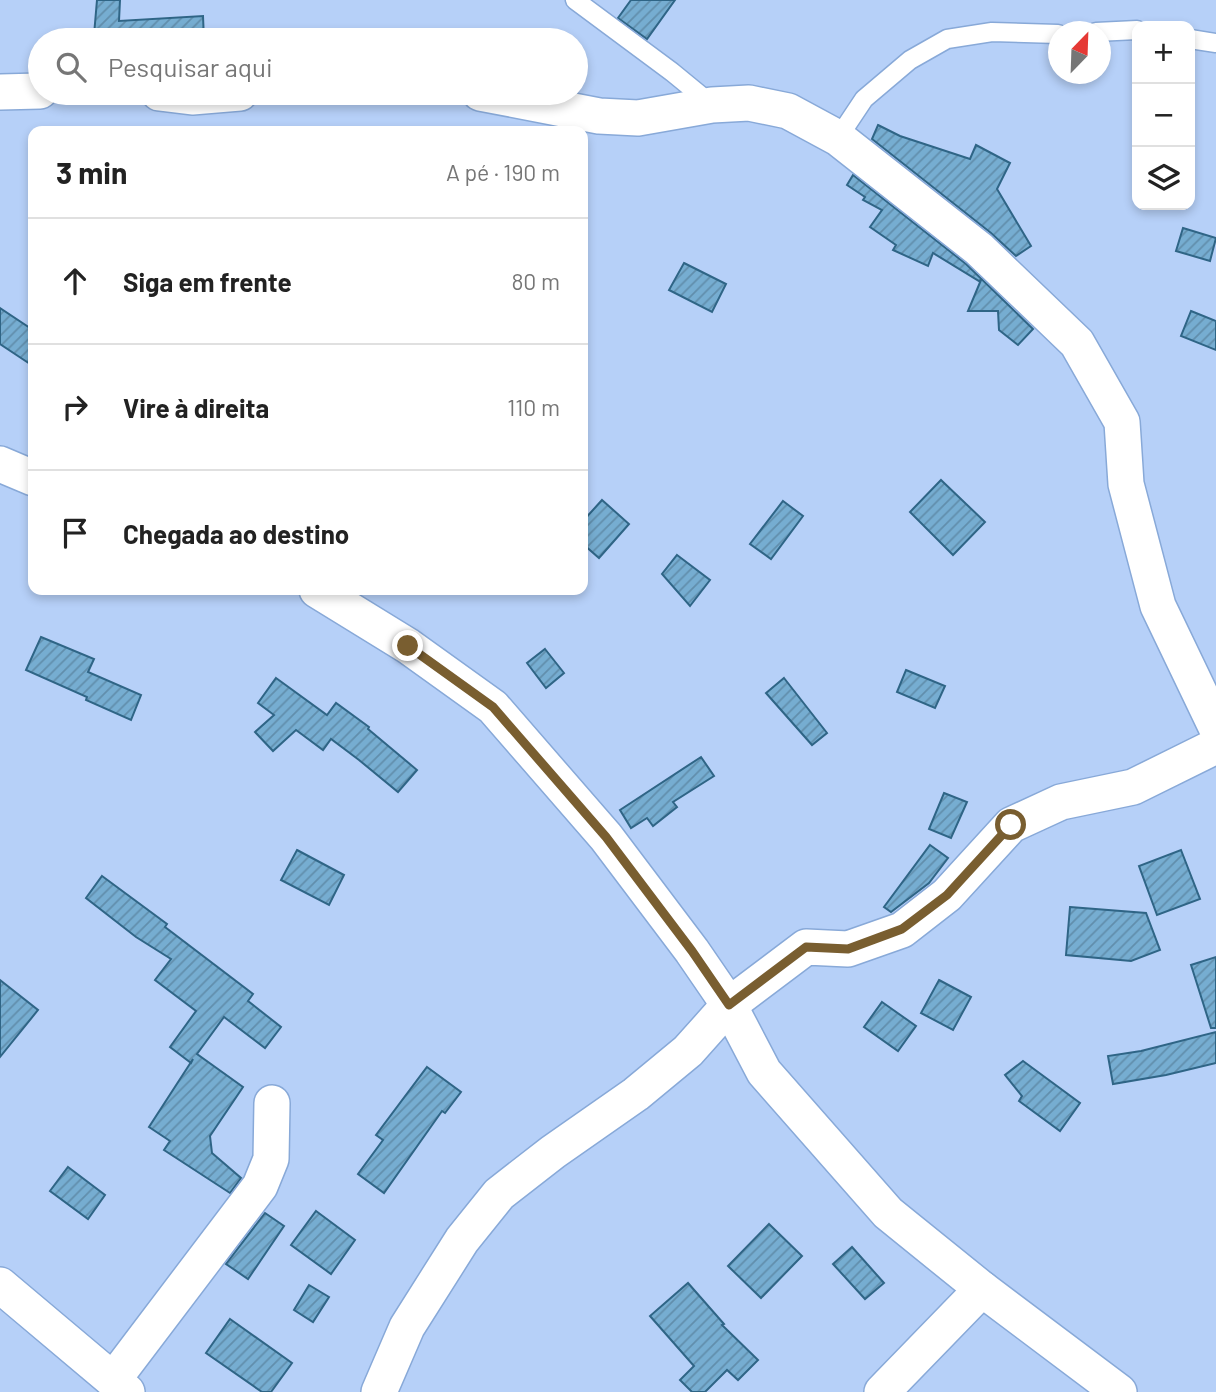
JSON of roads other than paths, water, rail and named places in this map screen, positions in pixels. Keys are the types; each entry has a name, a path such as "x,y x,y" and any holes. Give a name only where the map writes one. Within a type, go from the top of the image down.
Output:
{"street":[{"path":"0,92 28,91"},
{"path":"542,105 599,116 638,118 712,105 749,103 788,111 838,138 979,249 1077,343 1122,422 1126,484 1158,606 1216,727"},
{"path":"0,464 28,476"},
{"path":"325,595 408,646 493,707 606,837 692,951 729,1005 764,1072 888,1213 982,1289 1119,1392"},
{"path":"379,1392 407,1326 462,1240 499,1194 636,1094 688,1051 729,1005 806,947 848,949 902,929 947,895 1011,825 1060,802 1133,787 1216,747"},
{"path":"0,1285 120,1386 260,1186 271,1158 272,1103"},
{"path":"882,1392 982,1289"}],"lane":[{"path":"575,0 712,105"},
{"path":"1111,31 1132,30"},
{"path":"838,138 864,99 910,60 947,39 992,32 1048,34"},
{"path":"1195,40 1216,43"}]}
